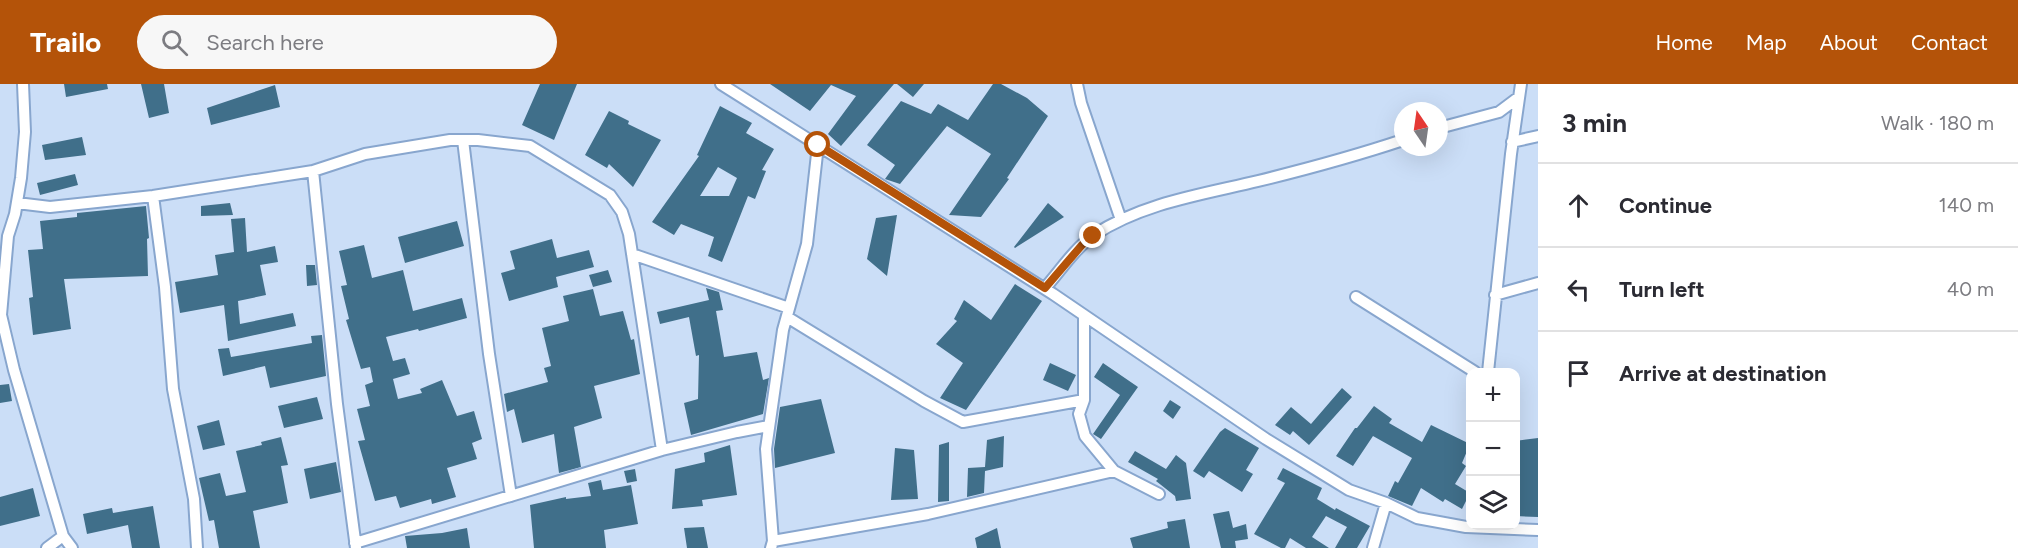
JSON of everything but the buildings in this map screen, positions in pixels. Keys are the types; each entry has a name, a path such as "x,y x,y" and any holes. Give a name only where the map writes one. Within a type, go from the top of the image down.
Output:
{"street":[{"path":"23,84 25,132 17,203 8,236 1,315 14,370 63,536 72,548"},
{"path":"721,84 1045,288 1307,466 1349,490 1386,503 1417,518 1466,527"},
{"path":"735,93 743,84"},
{"path":"1077,84 1081,104 1121,220"},
{"path":"1488,368 1494,295 1521,84"},
{"path":"1448,126 1499,112 1519,97"},
{"path":"1499,112 1515,126"},
{"path":"1512,142 1538,136"},
{"path":"17,203 50,207 153,196 313,171 365,154 463,140 530,146 610,195 622,212 629,234 662,450"},
{"path":"463,140 489,354 511,496"},
{"path":"1045,288 1082,245 1121,220 1179,200 1280,176 1394,143"},
{"path":"818,145 807,244 788,312 766,449 772,545 928,514 1114,471"},
{"path":"313,171 355,546 662,450 769,426"},
{"path":"153,196 165,287 173,389 194,499 197,548"},
{"path":"632,254 788,312 951,417 963,422 1084,400"},
{"path":"1494,295 1538,283"},
{"path":"1356,297 1469,368"},
{"path":"1084,315 1084,400 1079,414 1085,436 1114,471 1159,494"},
{"path":"1373,548 1386,503"},
{"path":"1520,529 1538,530"},
{"path":"47,548 63,536"}],"route":[{"path":"818,145 1045,288 1082,245 1093,236"}]}
